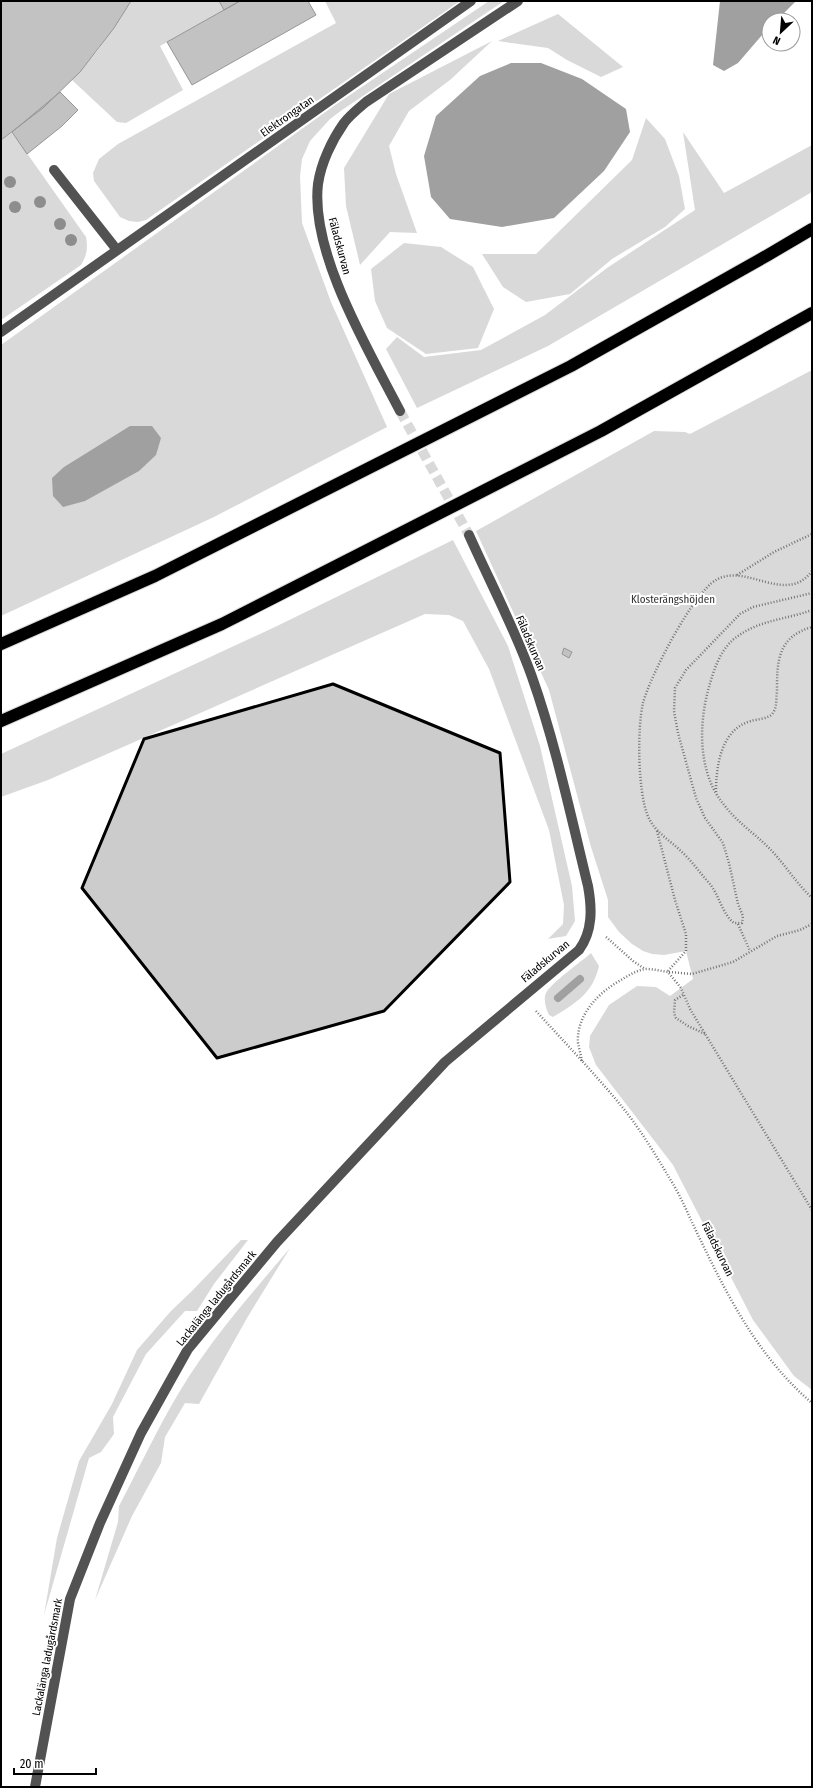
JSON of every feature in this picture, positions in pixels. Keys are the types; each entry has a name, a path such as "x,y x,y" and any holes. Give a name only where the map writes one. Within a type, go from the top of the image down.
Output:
{"highway":[{"path":"1,644 155,576 571,366 768,255 812,228"},
{"path":"1,721 222,624 601,431 812,313"}],"street":[{"name":"Elektrongatan","path":"1,332 471,1"},
{"name":"Fäladskurvan","path":"400,411 339,289 329,259 320,228 318,204 318,184 324,162 333,142 345,122 366,102 518,1"},
{"path":"54,170 117,250"},
{"name":"Fäladskurvan","path":"469,535 513,628 542,707 588,886 592,907 590,923 584,943 579,950 522,996"},
{"name":"Lackalänga ladugårdsmark","path":"35,1787 70,1599 100,1523 141,1433 188,1348 277,1242 445,1062 522,996"}],"path":[{"path":"737,576 774,552 812,534"},
{"path":"812,571 808,577 790,585 764,583 737,576 725,576 717,579 707,586 675,634 654,674 643,703 640,730 641,776 645,806 652,824 657,831 686,856 715,890 732,922 738,924 742,923 744,920 738,904 731,869 723,843 704,818 696,798 678,733 674,711 675,688 686,670 740,614 753,607 812,593"},
{"path":"812,610 760,624 748,630 737,636 720,657 708,692 703,720 702,747 708,775 716,794 723,805 769,848 812,898"},
{"path":"716,794 717,766 730,735 740,724 768,717 773,714 776,706 778,658 782,648 789,639 800,632 812,628"},
{"path":"657,831 675,900 686,934 686,951 668,972"},
{"path":"590,923 633,961 646,969"},
{"path":"738,924 750,951"},
{"path":"582,1062 578,1043 583,1018 593,1001 610,986 634,972 646,969 692,974 733,962 777,936 800,930 812,924"},
{"path":"668,972 680,988 812,1210"},
{"path":"683,995 675,1000 674,1012 676,1018 688,1026 706,1034"},
{"name":"Fäladskurvan","path":"522,996 627,1113 652,1148 672,1181 724,1287 746,1326 772,1364 798,1392 812,1403"}],"highlighted area":[{"path":"333,684 500,753 510,882 384,1011 217,1058 82,888 144,739"}],"green space":[{"path":"131,1 219,1 224,10 160,46 183,90 126,123 117,122 72,80 98,50"},
{"path":"325,1 460,1 146,220 138,222 129,221 120,217 94,181 93,173 99,159 118,144 336,23"},
{"path":"489,1 504,1 330,119 310,141 302,159 300,176 302,223 331,302 387,427 214,517 1,616 1,345 338,103"},
{"path":"558,14 623,67 601,77 567,60 548,48 498,41"},
{"path":"492,41 450,80 409,111 389,146 396,174 417,233 390,232 360,265 346,206 344,168 389,94"},
{"path":"646,118 665,139 679,176 685,209 665,227 612,259 570,294 526,302 503,287 482,254 536,254 632,160"},
{"path":"12,132 86,237 87,248 85,258 81,265 1,320 1,140"},
{"path":"683,132 724,193 812,145 812,192 548,346 417,408 386,349 397,337 424,357 481,350 545,315 607,268 695,210"},
{"path":"404,243 441,247 473,267 494,309 478,348 426,354 387,328 375,301 371,269"},
{"name":"Klosterängshöjden","path":"812,370 812,1390 794,1376 753,1320 673,1165 596,1065 589,1047 590,1036 609,1005 637,986 656,987 670,996 693,979 686,951 664,955 652,954 643,951 632,944 619,932 608,917 608,900 591,847 549,690 476,531 654,431 685,432 690,434"},
{"path":"453,540 508,646 540,746 572,886 575,921 566,936 548,939 563,924 564,905 549,830 489,669 463,621 449,615 425,614 48,780 1,797 1,754 277,626"},
{"path":"591,953 599,966 593,983 576,1002 553,1017 549,1015 545,1001 546,993 560,978"},
{"path":"241,1240 248,1240 214,1284 197,1311 185,1311 146,1354 113,1417 114,1434 101,1452 89,1458 44,1615 57,1538 79,1461 112,1404 137,1350 171,1311"},
{"path":"290,1248 247,1318 199,1404 185,1403 165,1437 161,1463 132,1516 95,1600 118,1522 119,1506 167,1413 188,1377 221,1331"}],"shaded area":[{"path":"720,1 796,1 785,12 761,12 761,36 738,63 724,71 713,65"},
{"path":"511,63 541,63 582,79 626,109 630,132 604,171 554,218 502,227 450,219 431,197 424,156 436,116 480,76"},
{"path":"130,426 152,426 161,438 156,455 139,471 85,501 63,507 53,496 52,478 64,467"}],"building":[{"path":"1,1 131,1 114,28 80,72 43,108 1,140"},
{"path":"219,1 240,1 224,10"},
{"path":"240,1 308,1 316,15 192,85 167,42"},
{"path":"60,92 78,110 62,126 27,154 12,132"},
{"path":"564,648 572,652 569,658 562,654"}],"waterway":[{"path":"558,998 580,979"}],"tunnel":[{"path":"400,411 469,535"}]}
